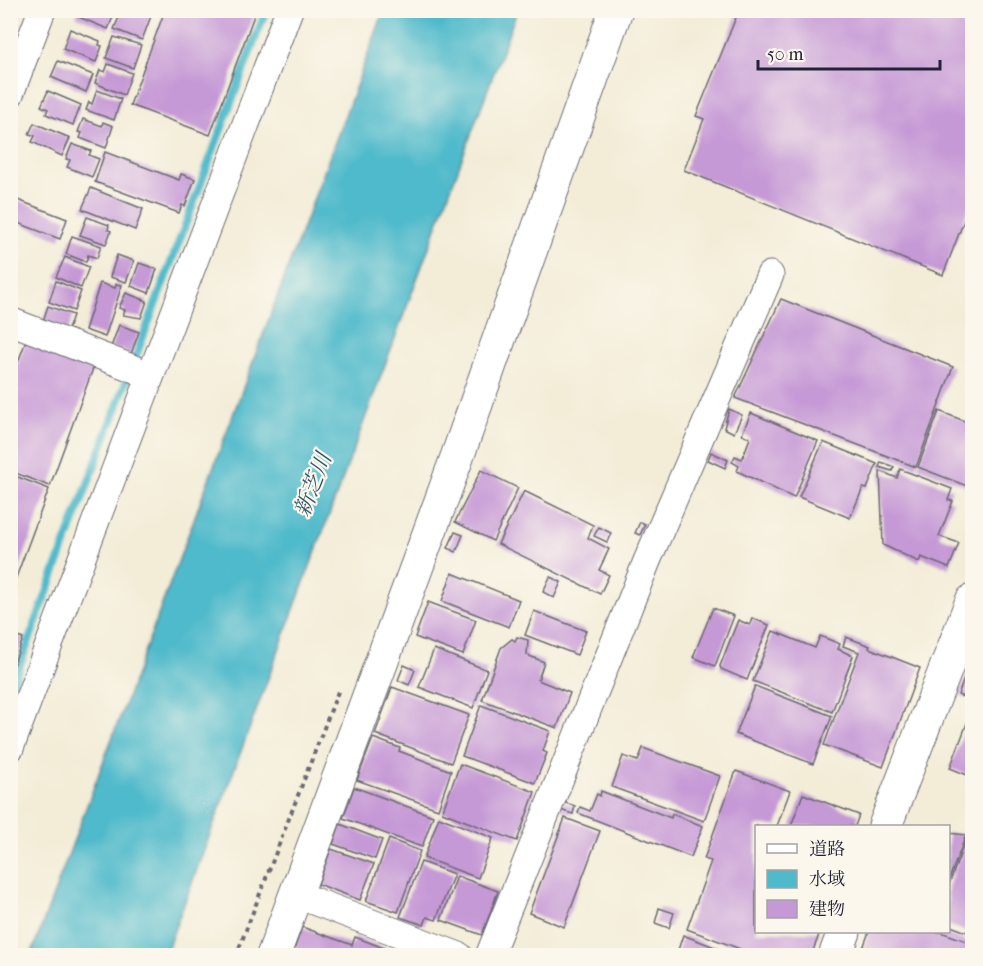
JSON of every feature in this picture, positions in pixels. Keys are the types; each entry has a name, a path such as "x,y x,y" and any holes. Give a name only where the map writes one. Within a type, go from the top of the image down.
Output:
{"street":[{"path":"10,94 42,10"},
{"path":"10,748 289,10"},
{"path":"273,956 475,407 616,10"},
{"path":"489,956 647,561 770,275"},
{"path":"10,321 150,375"},
{"path":"885,825 972,601"},
{"path":"295,894 459,956"},
{"path":"835,956 844,933"}],"water":[{"name":"新芝川","path":"384,11 517,11 165,955 31,955"}],"building":[{"path":"79,10 115,12 108,29 76,16"},
{"path":"122,10 136,15 138,11 151,16 142,40 114,29"},
{"path":"165,10 256,10 210,135 130,105"},
{"path":"739,10 972,10 972,200 943,275 684,170 704,119 696,116"},
{"path":"70,29 100,41 99,45 102,46 96,62 63,49"},
{"path":"114,37 141,45 133,68 106,58"},
{"path":"58,61 93,75 86,92 51,77"},
{"path":"108,64 132,73 124,95 95,83 100,70 105,72"},
{"path":"97,90 121,99 114,120 86,110 89,102 92,104"},
{"path":"48,91 81,105 73,125 46,114 48,109 41,106"},
{"path":"83,119 102,126 103,122 113,126 106,148 80,138 82,133 78,132"},
{"path":"34,123 70,138 62,156 32,142 35,136 29,134"},
{"path":"72,144 91,151 89,155 99,159 92,177 67,167 70,160 66,159"},
{"path":"105,152 179,180 181,174 195,179 185,206 182,205 179,213 95,182"},
{"path":"91,188 143,209 135,230 82,209"},
{"path":"10,197 67,219 60,239 10,220"},
{"path":"87,217 109,225 108,230 111,231 106,244 80,235"},
{"path":"72,236 101,246 97,258 88,255 86,262 66,254"},
{"path":"117,255 134,261 126,282 110,277"},
{"path":"65,257 89,267 81,288 56,277"},
{"path":"139,263 157,269 149,293 131,286"},
{"path":"56,281 81,291 74,311 49,302"},
{"path":"100,283 115,288 116,284 122,285 105,337 85,330"},
{"path":"126,293 147,301 141,318 123,315 125,310 119,308"},
{"path":"781,299 953,367 916,467 735,398"},
{"path":"48,306 73,315 68,330 42,324"},
{"path":"119,325 139,332 131,354 111,347"},
{"path":"27,338 95,363 50,486 10,471 10,384"},
{"path":"729,409 742,415 734,433 724,428"},
{"path":"939,411 972,424 972,488 918,467"},
{"path":"751,413 818,441 794,498 737,471 739,466 732,462 735,456 742,459 750,438 742,434"},
{"path":"823,442 877,464 867,489 863,488 850,518 799,497"},
{"path":"711,452 728,460 725,468 708,460"},
{"path":"881,462 894,467 892,471 879,467"},
{"path":"900,469 952,489 948,500 953,501 939,536 959,543 949,568 921,557 919,562 883,545 880,471 897,478"},
{"path":"481,470 518,488 493,541 455,522"},
{"path":"10,474 49,489 11,591 10,591"},
{"path":"524,491 593,525 588,538 609,549 599,570 609,575 600,594 498,544"},
{"path":"640,522 645,524 640,535 635,533"},
{"path":"599,527 611,533 607,542 594,536"},
{"path":"455,532 463,535 456,552 448,548"},
{"path":"452,573 519,600 509,627 442,601"},
{"path":"550,577 561,582 554,598 543,592"},
{"path":"428,602 476,620 463,655 415,637"},
{"path":"713,608 734,616 715,666 693,657"},
{"path":"534,611 586,631 577,655 525,635"},
{"path":"752,618 769,625 747,680 721,669 720,666 738,620 750,625"},
{"path":"773,631 815,648 820,636 840,644 838,649 853,656 832,712 753,681"},
{"path":"11,634 23,639 12,668 10,667"},
{"path":"517,637 528,640 527,655 544,662 538,680 570,693 557,728 482,700 501,648 512,639 515,641"},
{"path":"846,637 920,668 883,767 824,745 859,652 843,646"},
{"path":"434,649 487,670 473,708 419,687"},
{"path":"972,658 972,700 958,695"},
{"path":"404,665 415,670 409,685 398,680"},
{"path":"755,686 832,716 813,764 736,734"},
{"path":"392,687 469,715 451,763 375,734"},
{"path":"481,705 550,731 543,751 547,753 535,783 462,756"},
{"path":"972,710 972,777 950,768"},
{"path":"373,738 400,748 399,751 451,771 438,809 357,780"},
{"path":"643,748 720,776 704,821 612,787 623,756 638,761"},
{"path":"460,764 535,792 517,841 442,812"},
{"path":"736,771 790,791 777,825 755,825 755,933 820,933 811,956 759,956 687,929 711,861 704,859"},
{"path":"354,787 433,816 422,847 343,818"},
{"path":"601,791 671,818 672,814 703,826 691,857 578,813 580,807 590,811 597,794 600,796"},
{"path":"803,794 859,815 855,825 791,825"},
{"path":"563,802 575,806 573,814 560,810"},
{"path":"439,817 493,838 478,878 424,858"},
{"path":"565,818 600,831 564,927 529,913"},
{"path":"972,823 972,934 950,926 950,882"},
{"path":"340,824 382,840 375,859 333,844"},
{"path":"950,833 966,835 950,876"},
{"path":"389,839 420,851 398,912 366,901"},
{"path":"331,849 374,864 360,900 318,884"},
{"path":"421,862 454,874 436,920 427,917 424,925 400,917"},
{"path":"457,876 498,891 482,935 441,920"},
{"path":"659,908 674,913 669,928 655,923"},
{"path":"302,927 352,945 355,937 384,948 381,956 292,956"},
{"path":"869,933 944,933 972,943 972,956 860,956"},
{"path":"683,935 725,951 723,956 676,956"},
{"path":"389,949 407,955 387,956"}],"waterway":[{"path":"10,691 266,10"}]}
